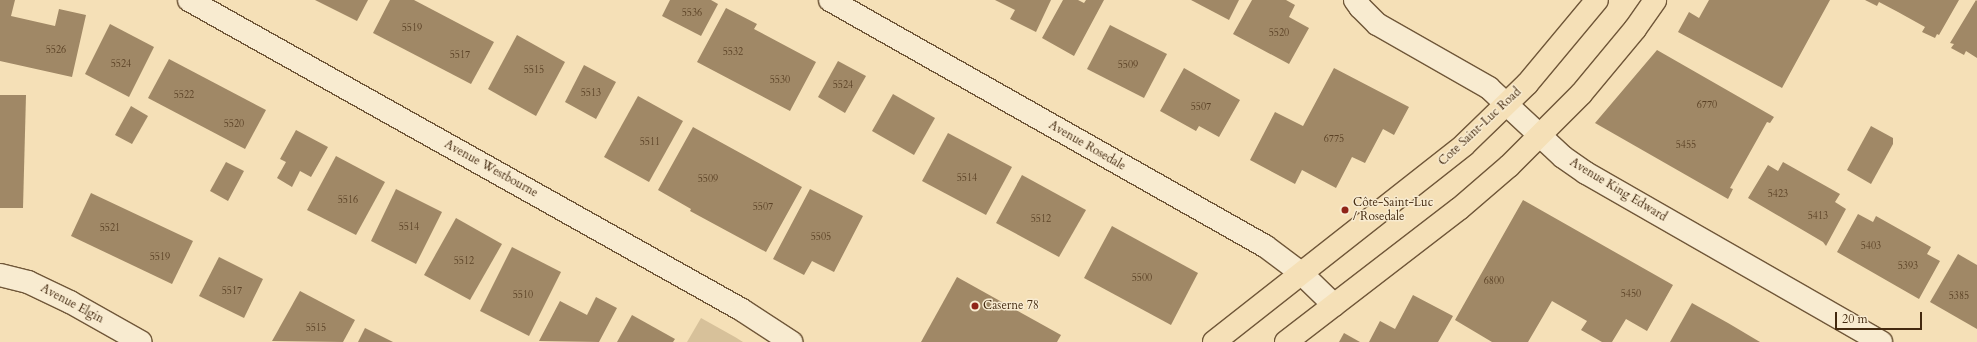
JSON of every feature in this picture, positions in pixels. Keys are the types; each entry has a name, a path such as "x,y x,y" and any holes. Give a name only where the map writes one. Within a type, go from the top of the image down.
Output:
{"main road":[{"name":"Cote Saint-Luc Road","path":"1214,342 1464,145 1507,104 1557,50 1597,0"},
{"path":"1286,342 1458,209 1540,137 1598,75 1655,0"}],"street":[{"name":"Avenue Westbourne","path":"189,0 742,310 791,342"},
{"name":"Avenue Rosedale","path":"830,0 1265,246 1300,273 1334,305"},
{"name":"Avenue King Edward","path":"1355,0 1377,24 1474,78 1507,104 1563,158 1586,173 1881,342"},
{"name":"Avenue Elgin","path":"0,275 28,282 70,302 141,342"}],"shaded area":[{"path":"701,318 735,337 743,342 687,342"}],"building":[{"path":"0,0 15,0 11,16 55,26 59,9 86,15 72,77 0,61"},
{"path":"315,0 368,0 357,21"},
{"path":"390,0 414,0 494,42 471,84 373,33"},
{"path":"670,0 711,0 718,4 701,36 662,16"},
{"path":"995,0 1051,0 1036,32 1010,19 1015,10"},
{"path":"1063,0 1078,0 1084,3 1086,0 1104,0 1074,56 1042,38"},
{"path":"1191,0 1239,0 1229,20"},
{"path":"1252,0 1286,0 1295,5 1289,17 1309,28 1289,64 1233,34"},
{"path":"1709,0 1830,0 1782,88 1678,32 1689,12 1699,18"},
{"path":"1865,0 1959,0 1939,35 1937,34 1935,38 1922,32 1925,27 1898,12 1879,2 1877,6"},
{"path":"1976,0 1977,58 1966,51 1964,55 1951,48 1954,44 1950,43"},
{"path":"726,8 757,24 754,29 816,62 790,111 697,62"},
{"path":"110,24 154,47 129,97 85,74"},
{"path":"1110,25 1167,54 1144,98 1087,69"},
{"path":"517,35 565,62 536,116 488,89"},
{"path":"1657,50 1774,117 1770,123 1767,122 1730,188 1733,189 1728,199 1595,123"},
{"path":"169,59 266,110 245,149 148,98"},
{"path":"838,61 866,76 845,113 818,97"},
{"path":"584,65 616,82 596,119 565,102"},
{"path":"1184,68 1240,100 1219,137 1199,126 1196,131 1160,111"},
{"path":"1334,68 1409,107 1394,135 1383,129 1365,163 1352,157 1336,188 1302,170 1295,184 1250,160 1275,112 1303,126"},
{"path":"893,94 935,118 914,155 872,131"},
{"path":"0,95 26,95 23,208 0,208"},
{"path":"638,96 683,121 649,182 604,157"},
{"path":"131,106 148,116 132,144 115,135"},
{"path":"1871,126 1893,138 1893,144 1871,184 1847,170"},
{"path":"693,127 802,187 766,252 690,211 691,209 658,190"},
{"path":"296,130 328,147 311,177 300,171 292,187 277,178 286,162 280,159"},
{"path":"948,133 1012,167 986,215 922,181"},
{"path":"336,156 385,182 356,235 307,210"},
{"path":"226,162 244,171 228,201 210,191"},
{"path":"1783,162 1840,194 1835,202 1846,209 1826,246 1823,242 1748,198 1768,165 1778,171"},
{"path":"1022,175 1086,210 1059,257 996,223"},
{"path":"396,189 442,212 416,264 371,241"},
{"path":"810,189 863,216 834,272 812,261 804,275 773,259"},
{"path":"91,193 193,241 172,284 71,236"},
{"path":"1523,200 1673,285 1647,331 1626,319 1612,342 1602,342 1581,330 1587,321 1552,301 1528,342 1492,342 1455,320"},
{"path":"1858,214 1873,222 1876,216 1931,247 1927,254 1940,261 1919,299 1837,252"},
{"path":"456,218 502,244 470,300 424,275"},
{"path":"1112,226 1198,273 1171,325 1084,278"},
{"path":"512,247 561,272 529,336 480,311"},
{"path":"1958,254 1977,265 1977,329 1930,302"},
{"path":"219,257 263,279 244,318 199,296"},
{"name":"Caserne 78","path":"957,277 1061,335 1057,342 921,342"},
{"path":"300,291 355,320 343,342 272,341"},
{"path":"1413,295 1453,316 1438,342 1369,342 1380,321 1395,329"},
{"path":"596,297 617,308 599,342 539,341 560,301 587,315"},
{"path":"1692,303 1728,323 1760,342 1670,342"},
{"path":"632,315 675,339 673,342 617,342"},
{"path":"365,328 393,342 358,342"},
{"path":"1344,333 1360,342 1339,342"}],"place":[{"name":"Côte-Saint-Luc / Rosedale","path":"1345,210"},
{"name":"Caserne 78","path":"975,306"}]}
